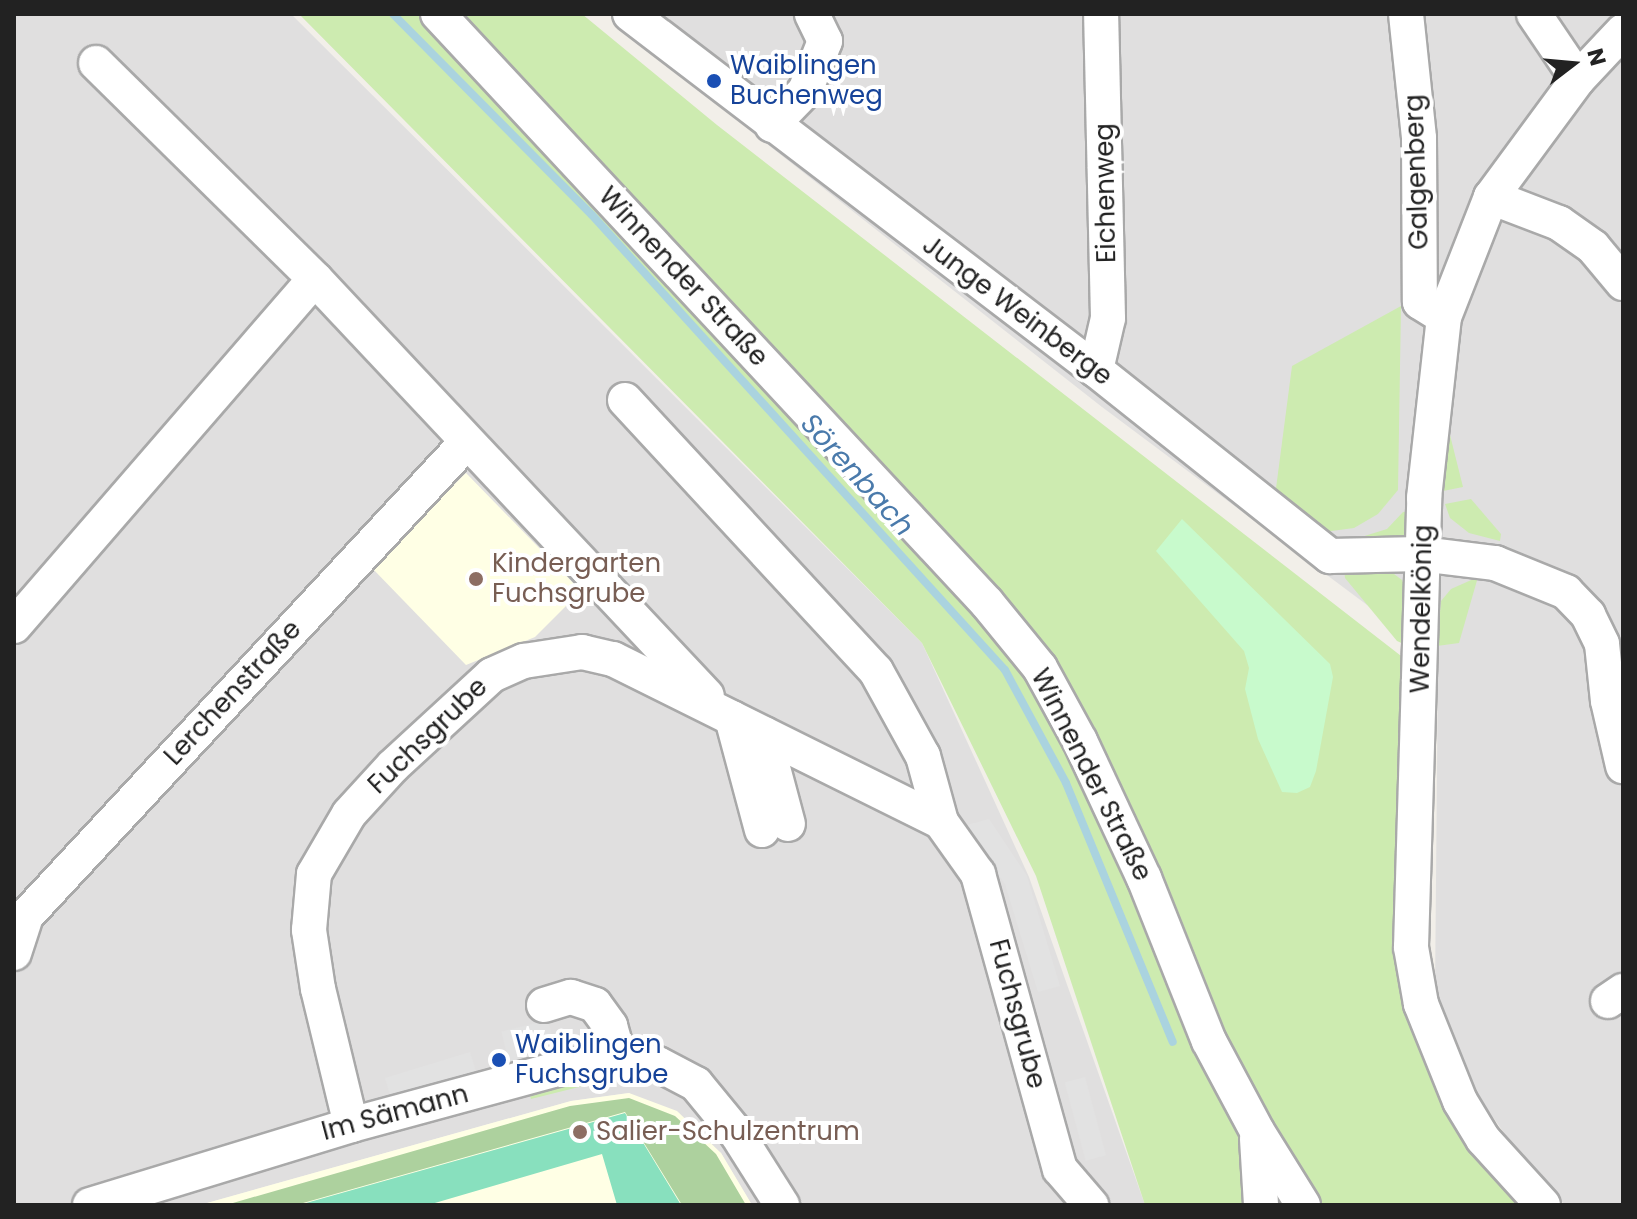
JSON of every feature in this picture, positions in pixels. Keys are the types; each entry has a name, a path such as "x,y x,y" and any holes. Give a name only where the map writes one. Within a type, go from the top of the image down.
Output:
{"street":[{"name":"Winnender Straße","path":"438,14 987,603 1040,668 1080,741 1144,878 1209,1041 1257,1131 1303,1205"},
{"name":"Junge Weinberge","path":"630,14 1096,370 1330,556 1421,554 1495,563 1566,592 1588,615 1602,644 1608,701 1623,766"},
{"path":"772,125 805,91 825,41 812,14"},
{"name":"Eichenweg","path":"1096,370 1108,318 1101,14"},
{"name":"Galgenberg","path":"1406,14 1419,138 1420,302 1444,317"},
{"path":"1534,14 1578,79"},
{"name":"Wendelkönig","path":"1543,1205 1483,1139 1460,1101 1421,1004 1411,947 1422,652 1421,554 1444,317 1491,197 1578,79 1623,31"},
{"path":"96,63 315,279 728,716 775,827 764,734"},
{"path":"1491,197 1559,223 1593,247 1623,283"},
{"path":"14,626 315,279"},
{"name":"Fuchsgrube","path":"625,400 876,671 923,756 941,822 978,874 1060,1169 1091,1205"},
{"name":"Lerchenstraße","path":"14,953 26,916 475,451"},
{"name":"Fuchsgrube","path":"351,1125 318,989 309,930 314,874 349,814 492,675 524,661 582,652 613,659 941,822"},
{"path":"544,1005 571,997 595,1005 610,1026 619,1058"},
{"name":"Im Sämann","path":"90,1205 351,1125 564,1067 619,1058 658,1064 696,1084 737,1134 782,1205"},
{"path":"1257,1131 1261,1205"}],"shaded area":[{"path":"14,14 291,14 922,643 1029,877 1145,1205 752,1205 721,1153 629,1093 571,1101 200,1205 14,1205"},
{"path":"616,14 1623,14 1623,1205 1566,1205 1543,1188 1478,1096 1435,991 1438,658 1102,407 753,133"},
{"name":"Kindergarten Fuchsgrube","path":"466,473 581,591 535,637 466,665 371,567"},
{"path":"989,819 1027,876 1060,986 1038,992 1005,884 963,826"},
{"path":"548,1020 556,1051 509,1063 501,1032"},
{"path":"470,1052 476,1072 391,1098 385,1078"},
{"path":"1085,1077 1106,1155 1086,1161 1065,1082"},
{"name":"Salier-Schulzentrum","path":"629,1093 677,1111 721,1153 752,1205 200,1205 571,1101"}],"green space":[{"path":"299,14 582,14 717,125 1405,659 1398,949 1421,1056 1472,1152 1526,1205 1145,1205 1036,876 922,643"},
{"path":"1401,306 1398,490 1378,514 1354,528 1324,532 1275,496 1292,366"},
{"path":"1447,423 1463,487 1443,491"},
{"path":"1471,499 1501,534 1500,541 1469,533 1450,518 1445,504"},
{"path":"1413,511 1411,527 1402,538 1342,543 1387,529 1403,512"},
{"path":"1182,519 1330,664 1333,677 1316,771 1310,787 1297,793 1282,792 1258,739 1245,689 1249,668 1244,651 1156,551"},
{"path":"1344,569 1390,571 1402,580 1408,595 1406,645 1397,641 1345,578"},
{"path":"1478,577 1459,643 1437,646 1441,601 1451,589"},
{"path":"628,1073 676,1085 687,1098 657,1084 611,1079 531,1099 529,1092 584,1077"},
{"path":"629,1098 675,1116 716,1154 746,1205 682,1205 625,1112 296,1205 226,1205 570,1106"},
{"path":"625,1113 681,1205 617,1205 602,1154 428,1205 299,1205"}],"waterway":[{"name":"Sörenbach","path":"393,14 592,215 1005,670 1066,783 1173,1042"}],"place":[{"name":"Waiblingen Buchenweg","path":"714,81"},
{"name":"Kindergarten Fuchsgrube","path":"476,579"},
{"name":"Waiblingen Fuchsgrube","path":"499,1060"},
{"name":"Salier-Schulzentrum","path":"580,1132"}]}
